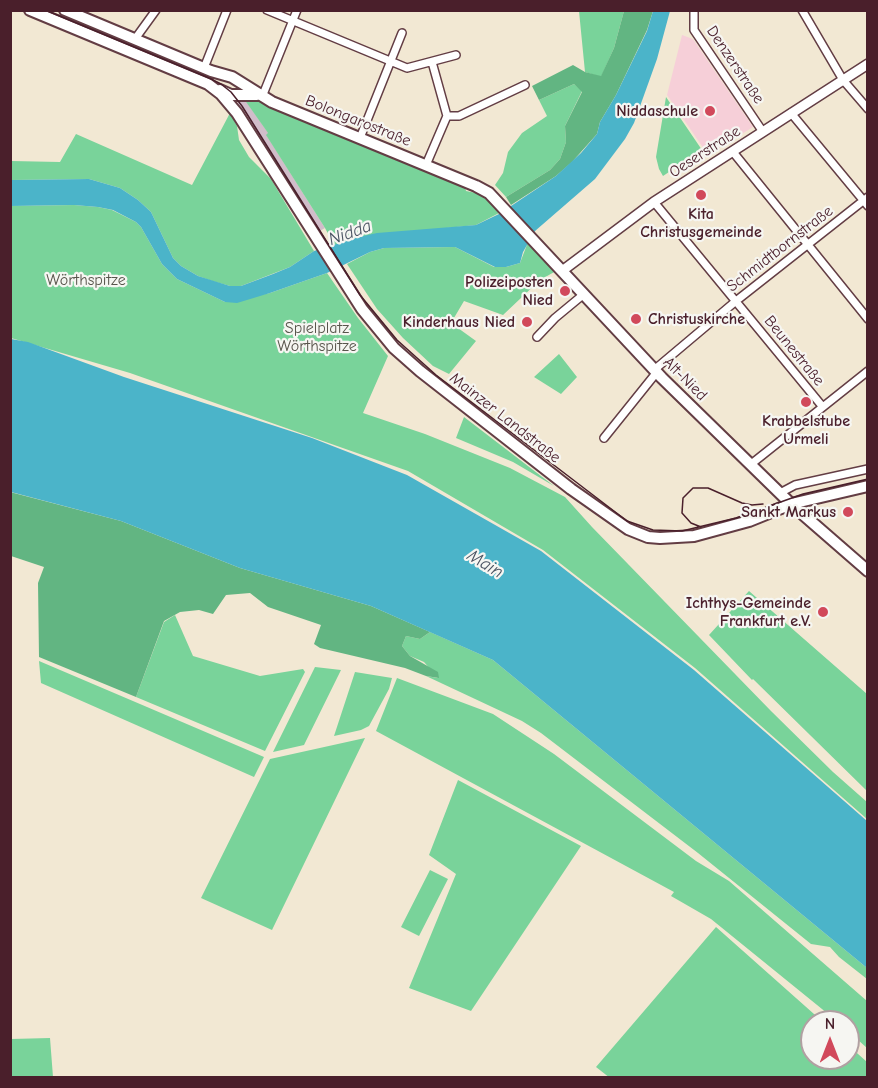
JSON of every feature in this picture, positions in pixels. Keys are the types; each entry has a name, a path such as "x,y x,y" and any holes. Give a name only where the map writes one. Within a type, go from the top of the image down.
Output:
{"main road":[{"path":"30,10 208,84 238,91"},
{"path":"72,12 207,69 232,77 238,91 237,113"},
{"path":"207,69 238,91"},
{"path":"208,84 237,113"},
{"name":"Bolongarostraße","path":"238,91 260,96 484,190 560,268"},
{"name":"Mainzer Landstraße","path":"237,113 344,282 374,325 411,364 571,489 628,529 648,537 685,538 712,533 791,504 867,486"},
{"name":"Alt-Nied","path":"560,268 656,371 750,465 867,571"}],"street":[{"path":"135,39 156,10"},
{"path":"207,69 227,10"},
{"path":"267,10 407,68 456,55"},
{"path":"260,96 297,10"},
{"name":"Denzerstraße","path":"694,10 694,30 763,132"},
{"path":"802,10 843,80 867,109"},
{"path":"360,138 402,33"},
{"path":"426,165 447,117 432,62"},
{"name":"Oeserstraße","path":"560,268 654,202 867,64"},
{"path":"447,117 459,116 525,85"},
{"path":"791,113 866,201"},
{"path":"733,152 867,319"},
{"name":"Schmidtbornstraße","path":"604,438 656,371 736,301 866,201"},
{"name":"Beunestraße","path":"654,202 822,406"},
{"path":"537,337 555,318 584,294"},
{"path":"750,465 867,371"},
{"path":"780,493 795,485 867,468"}],"shaded area":[{"name":"Niddaschule","path":"682,35 693,39 753,127 708,155 667,95"},
{"path":"243,97 269,134 267,136 325,228 318,232 241,111 236,98"}],"green space":[{"path":"579,11 624,11 614,48 601,77 585,72"},
{"path":"624,11 653,11 647,30 616,95 600,122 597,134 556,176 511,205 506,197 550,170 560,159 566,142 565,126 582,92 574,84 539,100 532,86 573,65 585,72 601,76 614,48"},
{"path":"574,84 582,91 565,126 566,142 560,159 550,170 506,197 495,185 503,173 508,152 522,133 547,116 539,100"},
{"path":"251,97 465,187 466,191 481,194 501,212 476,225 359,237 334,245 266,135 268,133 244,99"},
{"path":"666,97 702,150 663,176 656,157"},
{"path":"230,113 237,126 239,140 249,157 271,179 314,251 290,267 241,286 230,286 212,281 181,266 173,258 151,212 120,188 89,179 11,180 11,161 60,162 76,134 192,185"},
{"name":"Wörthspitze","path":"74,205 112,210 136,222 162,264 177,279 225,302 270,293 327,273 388,356 363,413 425,434 510,468 565,497 771,711 867,802 867,819 695,668 543,550 408,471 130,373 11,338 10,206"},
{"path":"528,242 556,271 540,280 503,315 464,301 451,323 476,341 449,374 433,366 403,338 377,309 347,264 370,252 384,248 455,247 494,267 506,267 520,263"},
{"path":"559,354 577,377 561,394 534,377"},
{"path":"464,417 554,486 513,462 456,438"},
{"path":"10,492 121,521 240,568 371,606 430,632 420,639 406,636 402,646 410,656 438,672 439,678 320,648 314,644 321,625 268,607 250,593 226,595 213,614 199,610 180,612 164,621 136,697 39,657 38,583 44,567 11,556"},
{"path":"749,591 867,694 867,791 752,680 709,635"},
{"path":"175,615 193,656 260,676 303,669 305,672 265,751 136,697 164,622"},
{"path":"430,632 493,660 867,968 867,979 830,947 811,944 698,853 541,733 522,721 426,676 438,678 424,662 410,656 402,646 406,636 420,639"},
{"path":"39,661 264,757 254,777 41,683"},
{"path":"315,667 341,670 304,745 273,752"},
{"path":"355,672 392,678 389,689 369,726 334,736"},
{"path":"397,678 493,714 554,754 696,861 729,881 867,1001 867,1048 860,1042 860,1010 823,1010 711,919 671,896 674,892 376,731"},
{"path":"365,738 272,930 201,898 270,759"},
{"path":"458,780 581,846 471,1011 409,988 456,874 429,855"},
{"path":"430,870 448,879 419,936 401,927"},
{"path":"716,927 809,1010 800,1010 800,1070 860,1070 860,1056 867,1062 867,1077 610,1078 596,1067"},
{"path":"50,1038 53,1077 11,1077 11,1039"}],"water":[{"path":"653,11 670,11 657,59 634,123 595,179 535,231 523,252 520,263 495,267 455,247 384,248 370,252 327,273 270,293 237,303 225,302 177,279 162,264 141,227 113,210 74,205 11,206 10,180 89,179 120,188 151,212 173,258 181,266 198,276 230,286 241,286 273,274 290,267 314,251 359,237 377,233 476,225 499,214 556,176 581,153 597,134 600,122 616,95 647,31"},
{"name":"Main","path":"11,339 28,342 124,377 312,438 407,475 541,551 694,670 867,821 867,968 493,660 371,606 240,568 121,521 11,492"}],"tram line":[{"path":"45,10 209,78 231,92 360,295 397,340 436,375 627,521 653,530 682,531 736,518 803,494 868,479"},
{"path":"701,527 691,523 682,513 683,498 693,488 708,488 742,503 763,504"}],"place":[{"name":"Niddaschule","path":"710,111"},
{"name":"Kita Christusgemeinde","path":"701,195"},
{"name":"Polizeiposten Nied","path":"565,291"},
{"name":"Christuskirche","path":"636,319"},
{"name":"Kinderhaus Nied","path":"527,322"},
{"name":"Krabbelstube Urmeli","path":"806,402"},
{"name":"Sankt Markus","path":"848,512"},
{"name":"Ichthys-Gemeinde Frankfurt e.V.","path":"823,612"}],"water label":[{"name":"Nidda","path":"350,233"}],"park label":[{"name":"Spielplatz Wörthspitze","path":"317,337"}]}
